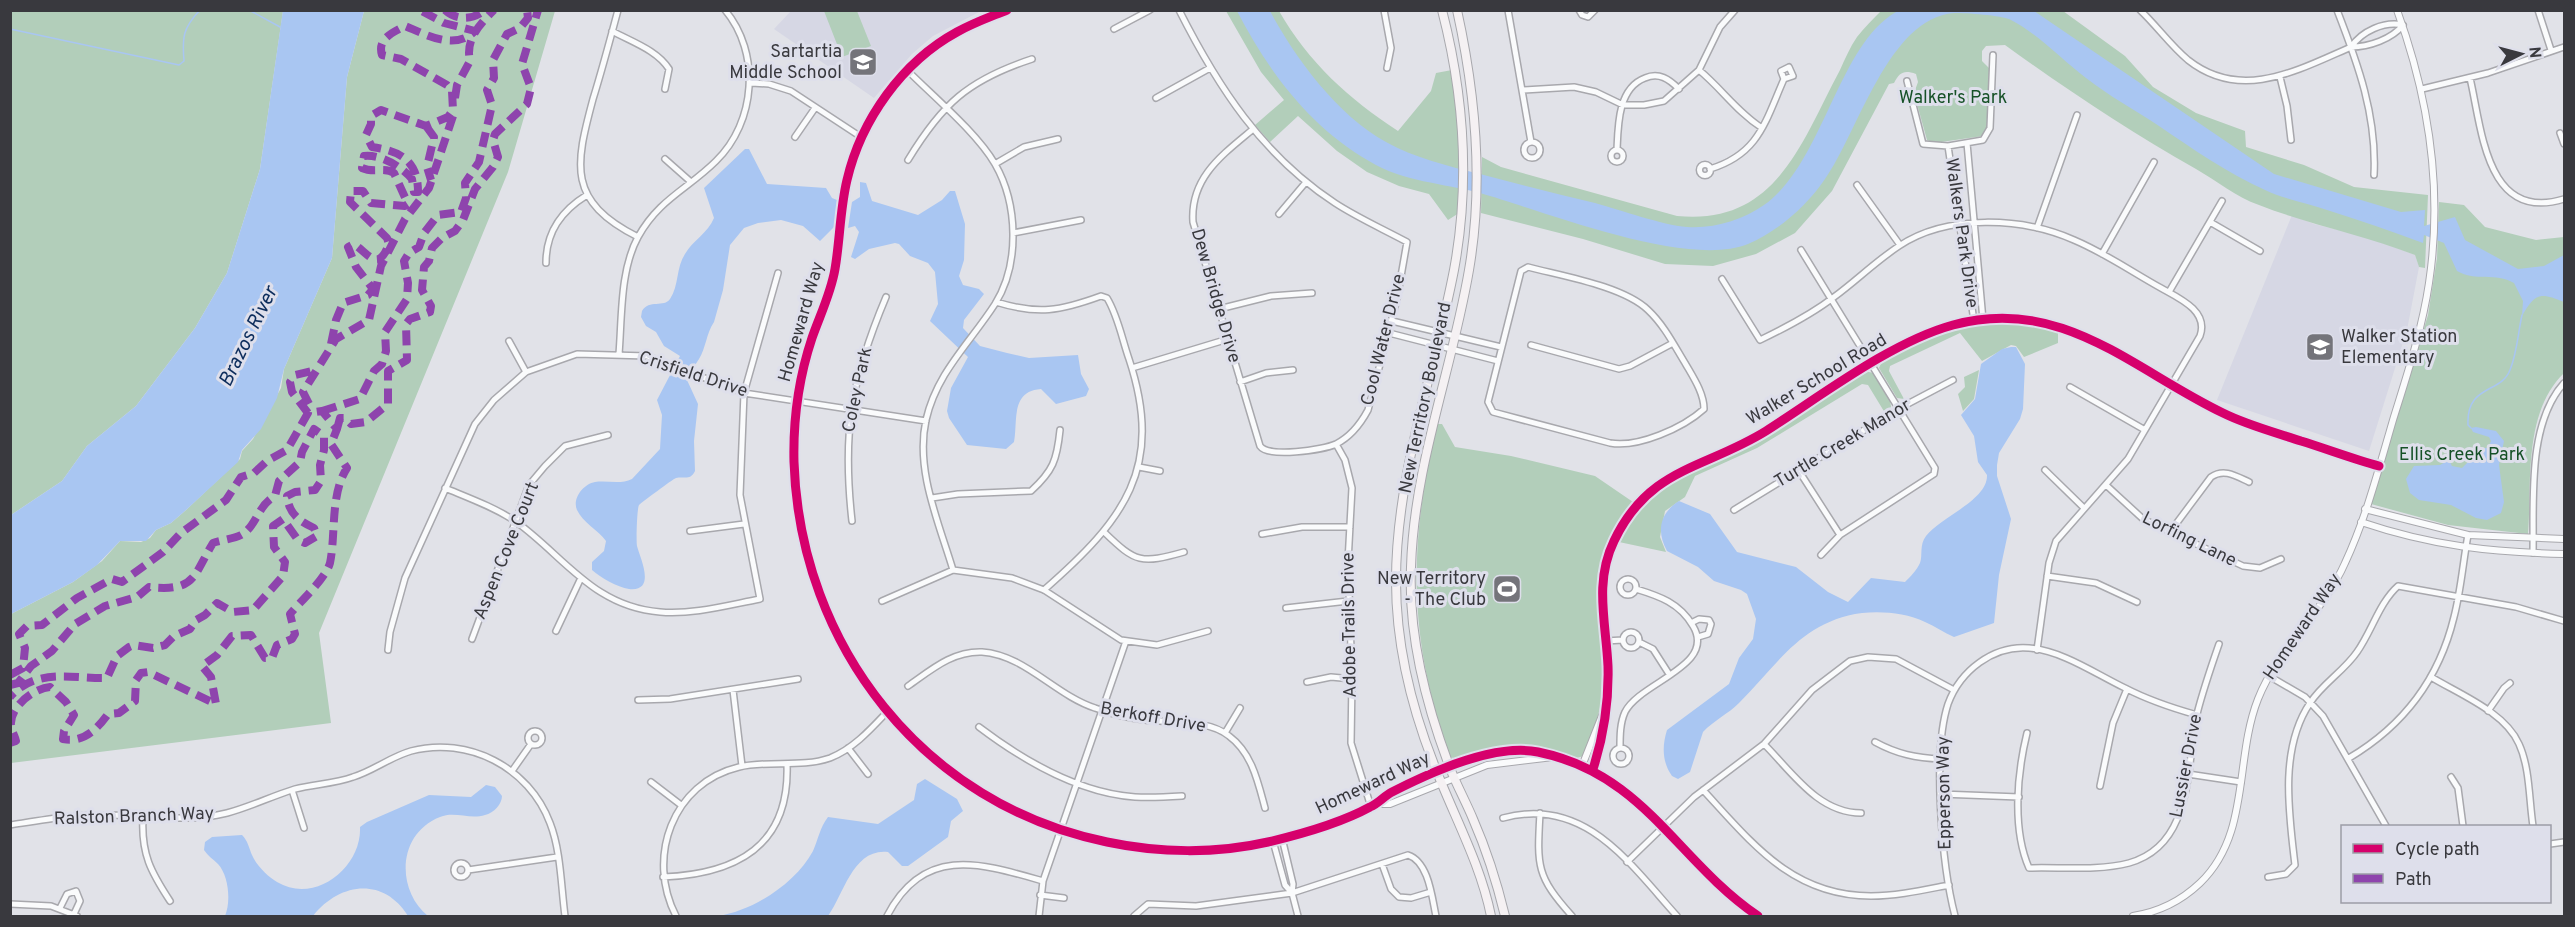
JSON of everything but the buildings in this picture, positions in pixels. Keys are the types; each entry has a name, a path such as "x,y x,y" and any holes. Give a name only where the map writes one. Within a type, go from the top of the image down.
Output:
{"main road":[{"name":"New Territory Boulevard","path":"1442,10 1457,80 1463,159 1462,196 1454,271 1410,452 1399,525 1396,585 1409,687 1437,772 1480,878 1491,916"},
{"name":"New Territory Boulevard","path":"1457,10 1471,76 1478,166 1477,200 1469,273 1419,488 1411,570 1413,616 1424,682 1450,767 1494,873 1505,916"},
{"path":"1480,878 1494,873"}],"street":[{"path":"618,10 580,149 580,173 587,195 609,220 638,237"},
{"path":"619,354 626,276 638,237 672,194 691,182 728,149 744,116 751,83 743,40 727,13 735,10"},
{"name":"Homeward Way","path":"1007,10 947,38 908,71 886,97 861,137 844,196 834,278 811,342 797,403 794,447 796,494 808,565 838,639 859,675 887,712 923,749 978,790 1016,813 1060,830 1129,846 1174,850 1238,847 1273,841 1320,827 1374,806 1390,804 1454,777 1498,762 1553,757"},
{"path":"1114,29 1150,10"},
{"path":"1179,10 1210,68 1252,130 1306,182 1279,214"},
{"path":"1384,10 1391,48 1387,68"},
{"path":"1508,10 1531,142"},
{"path":"1580,10 1582,15 1588,17 1595,10"},
{"path":"1522,90 1574,87 1596,93 1623,105 1644,105 1664,101 1699,70 1720,27 1736,10"},
{"path":"2140,10 2177,50 2205,71 2247,82 2280,77 2351,47 2361,47 2396,34 2403,25 2392,23 2359,35 2351,47"},
{"path":"2337,10 2368,103 2374,175"},
{"name":"Homeward Way","path":"2133,916 2174,903 2193,889 2210,872 2232,831 2252,716 2269,676 2338,578 2361,522 2419,334 2429,285 2433,248 2431,153 2422,89 2397,10"},
{"path":"2538,10 2551,50"},
{"path":"612,32 656,55 666,64 669,69 665,89"},
{"path":"2422,89 2470,78 2565,47"},
{"path":"1907,81 1923,144 1948,146 1983,140 1988,135 1993,55"},
{"path":"908,160 930,124 975,83 1002,69 1032,59"},
{"path":"1156,98 1210,68"},
{"path":"1699,70 1722,90 1737,110 1762,128"},
{"path":"908,71 995,164 1006,194 1013,233 1008,272 996,302 939,382 926,421 925,469 953,570"},
{"path":"1617,150 1618,122 1628,91 1636,82 1648,77 1661,76 1679,89"},
{"path":"2280,77 2288,106 2291,140"},
{"path":"2470,78 2489,162 2500,182 2513,194 2528,201 2543,203 2565,199"},
{"path":"1710,169 1743,154 1762,128 1784,80"},
{"path":"751,83 779,86 861,137"},
{"path":"795,137 815,108"},
{"path":"2037,228 2077,115"},
{"name":"Dew Bridge Drive","path":"1252,130 1208,170 1197,188 1193,204 1196,236 1260,446"},
{"path":"2560,133 2565,144"},
{"path":"995,164 1024,147 1058,139"},
{"name":"Walkers Park Drive","path":"1967,143 1983,320"},
{"name":"Walkers Park Drive","path":"1948,146 1958,226 1974,321"},
{"path":"665,159 691,182"},
{"path":"2102,254 2154,162"},
{"name":"Cool Water Drive","path":"1260,446 1268,452 1316,450 1336,444 1359,424 1368,410 1389,333 1407,242 1360,219 1306,182"},
{"path":"1857,185 1900,245"},
{"path":"546,263 547,243 563,212 587,195"},
{"path":"2169,292 2222,201"},
{"path":"1013,233 1081,220"},
{"path":"2210,222 2260,251"},
{"path":"1722,279 1760,340 1831,299 1900,245 1921,235 1958,226 2006,224 2037,228 2072,239 2169,292 2193,308 2202,323 2200,336 2128,459 2056,540 2047,576 2037,650"},
{"path":"1801,250 1935,468 1934,474 1840,536 1821,555"},
{"path":"1528,267 1634,299 1650,312 1672,343 1701,393 1704,409 1651,438 1623,445 1610,443 1493,412 1488,407 1501,347 1521,271 1524,268 1528,267"},
{"path":"445,488 516,521 580,580 622,603 660,612 710,608 760,599 740,495 744,393 778,273"},
{"path":"1219,309 1270,296 1312,293"},
{"path":"996,302 1034,311 1053,311 1101,296 1107,298 1132,368 1143,421 1139,467 1130,491 1104,532 1079,560 1044,590"},
{"name":"Coley Park","path":"852,521 847,463 850,411 863,354 885,297"},
{"name":"Walker School Road","path":"1593,769 1603,735 1608,682 1601,603 1604,573 1613,542 1637,505 1654,488 1675,473 1752,439 1872,364 1934,332 1974,321 2022,319 2079,333 2238,420 2379,466"},
{"path":"1392,321 1501,347"},
{"path":"1389,333 1498,361"},
{"path":"1132,368 1228,339"},
{"path":"509,341 526,372"},
{"path":"1531,345 1619,369 1630,366 1672,343"},
{"name":"Crisfield Drive","path":"388,650 398,598 475,424 494,400 526,372 577,354 647,356 744,393 797,403 926,421"},
{"path":"1240,382 1266,373 1293,370"},
{"name":"Turtle Creek Manor","path":"1734,510 1899,408 1953,380"},
{"path":"2533,553 2533,503 2541,425 2547,409 2565,383"},
{"path":"2070,387 2145,430"},
{"path":"932,498 958,494 1031,491 1048,475 1058,454 1060,430"},
{"name":"Aspen Cove Court","path":"472,639 529,486 565,446 608,435"},
{"name":"Adobe Trails Drive","path":"1336,444 1351,480 1348,601 1352,679 1351,743 1374,806"},
{"path":"1139,467 1160,471"},
{"path":"2045,470 2084,508"},
{"path":"1799,471 1840,536"},
{"path":"2170,532 2217,472 2229,473 2249,482"},
{"name":"Lorfing Lane","path":"2106,485 2143,519 2242,566 2260,568 2282,559"},
{"path":"2365,509 2468,535 2565,538"},
{"path":"2361,522 2406,537 2466,548 2565,554"},
{"path":"690,531 744,524"},
{"path":"1262,534 1310,527 1350,527"},
{"path":"1104,532 1125,553 1151,561 1184,552"},
{"path":"2349,758 2397,723 2421,694 2431,677 2450,634 2468,535"},
{"path":"882,601 953,570 1012,578 1044,590 1126,641 1157,645 1208,632"},
{"path":"2047,576 2096,583 2137,602"},
{"path":"556,631 580,580"},
{"path":"2268,877 2286,874 2295,865 2287,797 2295,740 2310,701 2355,656 2392,592 2398,586 2539,612 2565,621"},
{"path":"1620,748 1620,733 1625,711 1631,703 1691,659 1696,650 1698,638 1691,623 1670,601 1636,589"},
{"path":"1286,608 1348,601"},
{"path":"1399,617 1413,616"},
{"path":"1691,623 1704,619 1709,620 1711,624 1708,633 1698,638"},
{"path":"1632,632 1639,637 1639,642 1631,648 1626,646 1623,640 1625,634 1632,632"},
{"path":"1605,641 1623,640"},
{"path":"1039,916 1043,881 1126,641"},
{"path":"1639,642 1653,650 1669,674"},
{"name":"Lussier Drive","path":"2019,797 2024,858 2029,868 2115,866 2147,855 2162,843 2175,827 2182,810 2197,715 2219,644"},
{"name":"Epperson Way","path":"1956,916 1949,885 1941,794 1941,759 1945,717 1954,690 1971,669 1989,657 2016,649 2037,650 2071,660 2127,689 2197,715"},
{"name":"Berkoff Drive","path":"908,686 952,657 971,652 990,653 1017,663 1064,694 1102,710 1141,720 1197,725 1225,733 1236,742 1250,761 1265,808"},
{"path":"1627,862 1703,790 1764,744 1831,672 1859,658 1896,659 1954,690"},
{"path":"2269,676 2310,701 2323,716 2385,825"},
{"path":"1307,682 1331,677 1352,679"},
{"path":"2431,677 2488,711 2506,725 2519,744 2533,825"},
{"path":"638,700 733,690 798,679"},
{"path":"2488,711 2510,683"},
{"path":"2100,786 2111,731 2127,689"},
{"path":"733,690 742,766"},
{"path":"1225,733 1240,708"},
{"name":"Walker School Road","path":"1582,766 1605,710"},
{"path":"676,916 663,877 667,836 681,806 707,781 742,766 823,760 848,748 887,712"},
{"path":"979,727 1031,762 1077,783 1134,797 1182,796"},
{"path":"1941,794 2019,797 2021,757 2027,733"},
{"path":"1875,742 1897,753 1915,758 1941,759"},
{"path":"512,771 531,744"},
{"path":"1764,744 1820,800 1839,811 1861,813"},
{"name":"Ralston Branch Way","path":"10,825 78,816 207,817 292,790 351,778 400,755 424,748 467,750 494,759 512,771 541,803 552,826 566,916"},
{"path":"848,748 868,774"},
{"name":"Homeward Way","path":"1374,806 1386,794 1481,755 1535,751 1593,769 1621,787 1722,888 1758,916"},
{"path":"663,877 717,871 752,853 772,830 781,810 787,764"},
{"path":"2188,774 2241,782"},
{"path":"2451,777 2458,788 2463,825"},
{"path":"651,782 681,806"},
{"path":"292,790 304,828"},
{"path":"1703,790 1765,857 1814,886 1845,894 1873,896 1949,885"},
{"path":"1503,818 1522,813 1540,813 1582,823 1603,838 1677,916"},
{"path":"1540,813 1538,852 1541,872 1550,892 1572,916"},
{"path":"144,818 143,847 148,864 170,901"},
{"path":"1282,838 1298,916"},
{"path":"1273,841 1286,885 1292,893"},
{"path":"1134,916 1148,904 1196,906 1292,893 1394,858 1412,856 1420,865 1431,892 1436,916"},
{"path":"468,870 558,857"},
{"path":"887,916 897,900 916,881 951,865 981,864 1043,881"},
{"path":"1382,864 1391,889 1399,897 1411,898 1431,892"},
{"path":"10,904 41,904 60,908 75,915 80,901 76,891 67,894 60,908"},
{"path":"1040,895 1064,898"}],"shaded area":[{"name":"Sartartia Middle School","path":"791,11 981,11 933,36 912,54 874,98 774,29"},
{"name":"Walker Station Elementary","path":"2292,215 2314,224 2371,238 2415,255 2419,267 2407,330 2369,451 2217,400"}],"green space":[{"name":"Walker's Park","path":"1882,10 2063,11 2125,56 2153,87 2196,113 2245,131 2246,147 2304,165 2354,187 2428,195 2425,268 2419,267 2415,255 2278,212 2242,198 2099,110 2005,45 1986,46 1982,51 1982,61 1989,68 1988,128 1983,136 1934,143 1927,140 1914,93 1918,82 1916,74 1903,73 1894,83 1889,84 1832,191 1795,233 1756,254 1713,266 1665,264 1583,239 1481,213 1482,157 1501,167 1677,216 1711,216 1739,208 1762,193 1781,174 1812,125 1854,41"},
{"path":"10,11 283,11 260,169 227,273 195,328 136,406 87,446 62,481 11,515"},
{"path":"364,11 555,11 508,172 319,633 331,723 11,763 11,614 73,582 102,561 120,541 141,542 150,538 156,530 171,523 240,459 242,451 253,439 281,388 284,369 332,258 347,77"},
{"path":"824,11 857,11 871,46 842,57"},
{"path":"1226,11 1279,11 1303,47 1331,78 1363,106 1398,131 1431,91 1436,73 1452,70 1460,152 1459,213 1448,220 1429,194 1399,186 1367,172 1337,151 1298,116 1270,142 1255,125 1284,100 1261,72"},
{"name":"Ellis Creek Park","path":"2439,202 2464,205 2485,227 2536,240 2564,237 2564,373 2551,389 2536,428 2530,471 2528,534 2448,525 2371,504 2428,315 2437,258"},
{"path":"2003,320 2029,321 2058,328 2058,343 2024,357 2016,346 2011,345 1982,361 1960,333 1890,366 1889,371 1904,399 1897,398 1879,368 1882,361 1916,342 1957,325"},
{"path":"1979,370 1974,399 1963,411 1958,394 1965,387 1964,377"},
{"path":"1865,371 1873,373 1890,400 1891,407 1885,413 1868,385 1862,384 1757,448 1695,476 1685,497 1665,511 1660,537 1666,552 1619,542 1629,522 1642,505 1675,480 1766,435"},
{"name":"New Territory - The Club","path":"1437,424 1442,424 1455,447 1511,456 1595,476 1633,502 1610,541 1599,574 1602,695 1597,718 1583,756 1577,758 1551,751 1512,747 1482,751 1460,760 1450,757 1426,672 1417,592 1417,551 1421,510"}],"water":[{"name":"Brazos River","path":"283,10 364,11 347,77 332,258 284,369 277,398 261,429 242,450 238,462 171,523 156,530 146,541 120,541 97,565 73,582 11,614 11,515 62,481 87,446 136,406 195,328 227,273 260,169"},
{"path":"1900,10 2034,11 2274,174 2401,212 2425,210 2424,226 2455,217 2465,240 2518,269 2544,266 2564,255 2564,302 2544,296 2539,297 2531,303 2522,316 2523,301 2514,283 2500,278 2471,276 2457,271 2444,243 2424,235 2423,243 2280,196 2237,176 2104,91 2021,26 2000,17 1954,13 1931,20 1911,35 1893,56 1877,81 1837,159 1809,199 1781,225 1759,239 1722,250 1689,249 1653,244 1615,235 1480,193 1409,178 1382,168 1347,147 1309,114 1262,55 1237,11 1270,11 1292,48 1335,102 1368,131 1397,148 1456,168 1641,217 1697,227 1717,225 1747,215 1764,205 1785,186 1802,161 1861,47 1879,25"},
{"path":"745,149 749,149 767,184 826,188 832,198 837,200 834,227 820,241 803,226 781,220 758,223 744,228 730,245 723,290 714,322 701,355 687,380 698,404 694,441 695,471 689,477 674,479 639,505 637,546 645,580 638,589 624,588 609,582 592,570 592,562 604,551 606,541 580,515 576,506 577,497 591,483 623,482 632,479 660,449 662,415 657,400 680,356 664,346 656,332 646,326 641,317 642,311 648,305 664,303 670,299 682,259 714,218 704,188"},
{"path":"860,182 866,183 872,201 918,215 942,200 950,191 955,191 965,224 964,260 959,276 963,285 979,289 984,294 964,320 963,328 980,346 1007,353 1029,358 1078,355 1081,374 1089,389 1086,396 1056,404 1041,389 1031,391 1020,401 1017,409 1014,442 1006,449 967,445 949,418 947,411 951,388 968,357 930,321 938,304 935,272 928,263 910,256 899,244 895,243 869,249 855,259 851,257 859,232 855,226 848,228 852,202 860,197"},
{"path":"2016,347 2025,364 2023,409 2020,419 1999,453 1997,465 1997,476 2011,519 1999,575 1994,623 1954,637 1918,619 1886,613 1862,613 1823,625 1793,646 1739,703 1703,732 1690,772 1678,779 1672,776 1666,765 1664,754 1667,730 1729,684 1739,658 1753,639 1756,619 1747,594 1714,581 1698,567 1667,551 1661,530 1668,511 1679,501 1710,514 1737,552 1796,567 1828,592 1848,602 1871,578 1905,582 1920,563 1926,536 1972,500 1985,484 1987,475 1978,462 1974,436 1961,415 1975,399 1981,364 2002,349"},
{"path":"2471,428 2496,431 2504,441 2499,465 2504,502 2501,513 2487,520 2476,518 2451,505 2419,500 2410,493 2406,479 2414,466 2440,465 2449,460 2452,466 2462,468 2468,462 2466,452 2475,448 2488,448 2491,441 2489,437 2473,432"},
{"path":"925,779 957,799 963,811 951,821 948,837 908,866 902,866 888,852 866,857 851,874 828,916 718,916 759,902 785,884 796,874 813,851 828,817 878,824 914,800 917,784"},
{"path":"486,785 495,787 502,796 501,802 494,810 474,817 446,815 440,817 426,825 415,836 409,849 406,878 410,892 428,916 408,916 398,903 386,894 361,889 335,896 313,916 225,916 228,897 225,875 204,850 205,842 212,837 242,835 256,863 270,877 292,888 306,889 334,878 345,868 359,842 360,827 367,822 429,795 471,797"}],"waterway":[{"path":"10,29 179,65 184,61 185,33 190,22 200,10"},
{"path":"249,10 280,27"},
{"path":"2471,428 2468,425 2472,402 2506,378 2510,370 2522,315"}],"marked path":[{"path":"331,344 336,320 343,303 368,295 373,289 356,267 348,247 354,244 373,259 377,259 381,258 389,244 387,238 350,202 351,191 363,191 371,203 405,206 408,204 394,173 387,170 362,168 364,156 384,159 397,166 412,179 414,192 418,192 415,172 406,159 391,151 372,147 366,135 371,124 371,116 381,110 426,126 448,117 453,110 452,91 447,85 401,59 382,55 382,45 387,37 405,26 432,37 450,41 467,37 475,31 444,23 420,10"},
{"path":"445,10 450,14 465,18 475,16 485,10"},
{"path":"455,98 457,85 470,61 470,46 475,32 494,10"},
{"path":"322,411 360,399 374,371 382,364 386,351 385,332 407,299 408,283 404,261 409,253 419,247 424,233 438,215 461,212 466,198 465,183 479,162 492,105 487,90 494,78 493,60 507,34 520,28 528,18 527,10"},
{"path":"337,429 340,418 345,418 351,424 366,422 388,404 388,371 407,360 406,324 410,319 430,312 431,306 422,290 424,267 429,261 432,248 442,238 455,231 463,220 475,189 498,157 493,140 495,134 527,104 531,88 522,64 538,10"},
{"path":"10,675 23,668 25,648 19,634 27,626 42,625 77,598 112,579 122,582 163,552 181,533 226,500 241,477 254,473 267,461 287,450 308,413 309,404 303,392 336,339 369,320 381,266 405,219 429,188 454,113"},
{"path":"426,126 434,137 427,167 431,180"},
{"path":"308,413 292,392 290,382 295,375 316,370"},
{"path":"10,743 16,741 11,726 14,712 30,695 44,688 50,687 66,702 74,715 64,731 63,739 77,739 94,730 108,714 119,713 135,701 136,680 141,673 148,672 216,704 211,677 202,666 217,655 232,636 251,635 265,658 272,658 277,645 292,639 295,634 290,614 318,583 330,563 338,490 347,468 331,444 337,429 322,411 308,413"},
{"path":"10,685 18,683 31,666 52,651 75,624 105,606 137,597 149,587 164,588 185,584 196,573 213,543 234,538 251,527 264,505 275,496 279,481 300,462 302,452 314,429 324,436 324,450 320,465 321,481 315,490 295,492 287,496 292,512 299,520 314,528 317,536 305,543 298,540 283,519 273,526 274,547 285,562 283,576 253,610 233,612 217,603 196,620 190,629 174,636 165,645 153,648 134,645 129,647 117,656 107,678 43,678 20,688 10,697"}],"cycle path":[{"path":"1007,10 963,29 919,59 902,76 873,115 853,158 847,180 833,278 807,353 800,384 794,462 802,530 820,594 847,653 884,707 929,754 982,793 1041,823 1107,842 1167,850 1228,849 1294,836 1346,819 1408,784 1463,761 1502,752 1521,750 1538,752 1575,763 1606,779 1633,799 1729,894 1758,916"},
{"path":"1593,769 1603,731 1608,692 1603,603 1604,572 1614,541 1628,517 1644,498 1661,484 1743,444 1857,371 1929,333 1953,325 1992,318 2029,320 2063,328 2127,358 2190,396 2232,417 2379,466"}],"place":[{"name":"Sartartia Middle School","path":"863,62"},
{"name":"Walker Station Elementary","path":"2320,347"},
{"name":"New Territory - The Club","path":"1507,589"}]}
